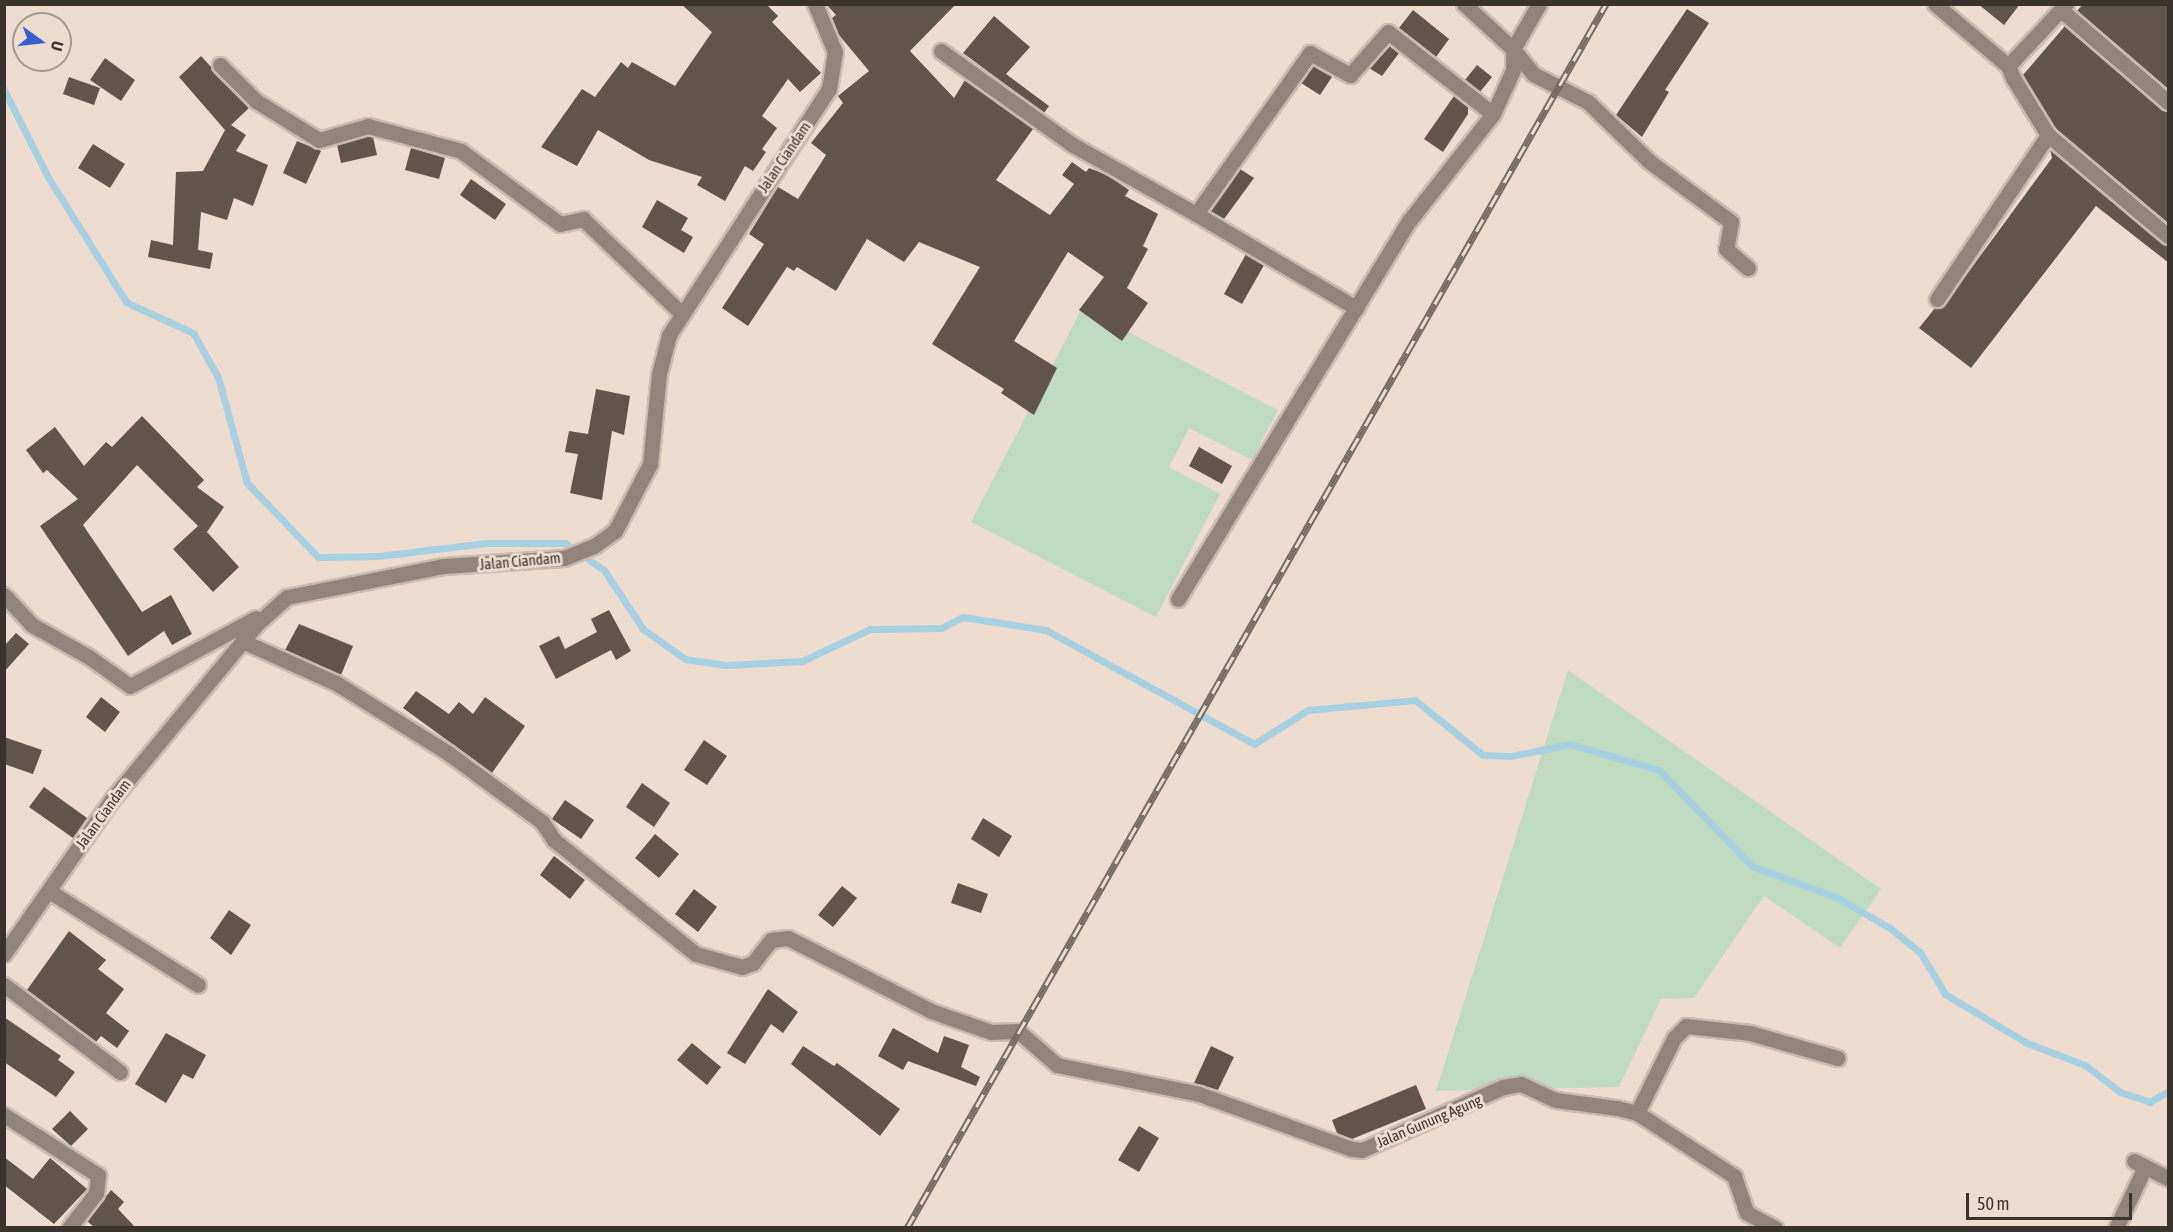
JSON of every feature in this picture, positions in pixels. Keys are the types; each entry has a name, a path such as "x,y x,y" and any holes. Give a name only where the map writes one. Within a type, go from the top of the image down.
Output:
{"street":[{"name":"Jalan Ciandam","path":"4,954 113,798 243,641 276,606 304,590 371,577 578,555 594,546 626,517 645,480 656,436 663,352 680,312 829,88 835,52 815,4"},
{"path":"1464,4 1513,49 1533,74 1588,102 1650,162 1731,222 1726,249 1748,268"},
{"path":"1178,599 1409,221 1492,114 1513,70 1513,49 1539,4"},
{"path":"1935,4 2008,66 2048,135 2169,236"},
{"path":"2008,66 2064,7 2169,102"},
{"path":"1196,214 1310,53 1350,75 1388,32 1492,114"},
{"path":"941,51 1073,145 1356,308"},
{"path":"220,65 256,101 319,140 368,126 461,151 560,224 583,219 680,312"},
{"path":"1937,299 2048,135"},
{"path":"4,595 32,625 89,657 130,686 209,647 276,606"},
{"name":"Jalan Gunung Agung","path":"243,641 336,683 448,753 542,822 554,840 696,954 742,967 753,963 771,940 788,938 931,1011 991,1032 1018,1030 1057,1065 1199,1094 1352,1149 1362,1150 1503,1087 1521,1084 1556,1100 1637,1113 1734,1176 1747,1213 1775,1227"},
{"path":"50,891 198,985"},
{"path":"4,985 120,1072"},
{"path":"1637,1113 1674,1038 1686,1026 1750,1033 1837,1058"},
{"path":"4,1115 98,1175 96,1193 69,1227"},
{"path":"2116,1227 2140,1164 2169,1178"}],"green space":[{"path":"1082,308 1278,410 1252,460 1189,428 1169,467 1220,494 1156,617 971,522"},
{"path":"1568,670 1881,889 1840,948 1764,896 1694,998 1661,999 1619,1087 1436,1091"}],"building":[{"path":"681,4 766,4 778,16 772,22 821,73 800,92 788,79 762,116 777,128 762,149 766,152 753,171 745,166 725,201 697,185 702,177 649,160 598,130 577,166 541,147 582,89 595,97 621,62 628,68 632,62 675,86 712,32"},
{"path":"826,4 956,4 910,51 954,98 965,80 1033,129 996,180 1050,215 1074,184 1062,175 1072,162 1086,172 1089,168 1107,175 1129,190 1125,196 1158,214 1143,246 1148,249 1127,288 1148,303 1122,341 1079,310 1104,277 1068,252 1014,341 1057,368 1034,415 1001,393 1004,389 932,344 980,267 919,242 904,262 867,239 836,291 797,267 794,271 787,267 748,326 722,308 764,244 749,234 778,187 798,199 826,155 811,143 843,103 838,96 869,71 839,35 832,18 836,15"},
{"path":"1978,4 2020,4 2004,25"},
{"path":"2083,4 2169,4 2169,90 2077,11"},
{"path":"1687,9 1709,23 1665,90 1669,92 1642,137 1616,115"},
{"path":"1413,10 1449,39 1436,57 1399,28"},
{"path":"994,16 1030,47 1006,74 1049,106 1044,113 963,53"},
{"path":"2065,26 2169,111 2169,224 2055,129 2023,75"},
{"path":"1389,45 1399,53 1382,76 1369,68"},
{"path":"201,56 249,108 231,125 246,135 236,151 268,165 253,206 234,198 227,220 201,212 198,250 213,253 210,269 148,257 151,240 173,245 176,172 203,171 225,130 179,77"},
{"path":"105,58 135,80 121,101 90,80"},
{"path":"1477,65 1492,77 1480,92 1465,80"},
{"path":"1313,66 1332,77 1320,95 1301,83"},
{"path":"69,77 100,88 94,105 63,94"},
{"path":"1454,96 1468,107 1468,114 1443,152 1424,139"},
{"path":"368,136 373,137 377,155 341,163 337,145"},
{"path":"297,141 321,151 306,184 283,173"},
{"path":"93,144 125,164 110,188 78,168"},
{"path":"411,148 445,158 439,179 405,170"},
{"path":"2050,149 2169,245 2169,263 2096,206 1971,368 1919,328 1935,308 1945,304 2052,158"},
{"path":"1240,169 1254,178 1224,219 1210,211"},
{"path":"471,179 506,204 495,220 460,195"},
{"path":"657,200 688,218 681,230 693,237 684,253 642,227"},
{"path":"1246,254 1264,265 1242,304 1224,294"},
{"path":"596,389 630,396 624,435 612,431 602,500 570,493 578,454 565,452 569,431 588,434"},
{"path":"142,416 204,480 197,487 224,507 207,532 239,567 213,592 173,549 198,526 137,465 83,525 142,612 171,595 192,634 172,645 164,631 128,656 40,526 78,499 47,470 43,473 26,450 55,427 84,466 106,442 112,447"},
{"path":"1199,447 1232,466 1222,484 1189,466"},
{"path":"609,610 631,651 616,660 611,650 556,679 539,646 559,636 565,649 597,632 591,619"},
{"path":"299,624 353,646 341,675 285,650"},
{"path":"16,633 29,644 4,672 4,646"},
{"path":"416,691 449,714 459,702 473,714 485,697 525,726 492,773 403,708"},
{"path":"101,697 120,712 105,732 86,717"},
{"path":"4,737 42,750 33,774 4,764"},
{"path":"704,740 727,756 707,785 684,770"},
{"path":"642,783 670,803 654,827 626,807"},
{"path":"44,787 87,818 73,838 29,807"},
{"path":"565,800 594,820 581,839 552,819"},
{"path":"983,818 1012,836 999,857 971,839"},
{"path":"655,834 679,854 659,878 635,858"},
{"path":"554,856 585,880 570,899 540,875"},
{"path":"958,883 988,894 981,913 951,903"},
{"path":"842,886 857,898 833,927 818,915"},
{"path":"694,889 717,907 698,932 675,914"},
{"path":"229,910 251,925 231,955 210,938"},
{"path":"69,931 106,960 98,969 124,989 106,1013 129,1031 117,1048 101,1036 96,1042 27,990"},
{"path":"768,989 798,1012 783,1033 771,1024 745,1064 727,1053"},
{"path":"4,1017 61,1056 58,1060 75,1072 56,1097 4,1062"},
{"path":"893,1028 938,1053 944,1036 969,1045 961,1067 980,1077 976,1086 908,1061 903,1070 878,1056"},
{"path":"166,1033 206,1055 193,1079 183,1074 166,1103 135,1084"},
{"path":"692,1043 721,1067 707,1085 677,1060"},
{"path":"803,1046 834,1066 837,1063 900,1109 880,1136 791,1064"},
{"path":"1211,1046 1234,1057 1218,1090 1194,1083"},
{"path":"1416,1085 1426,1109 1352,1139 1337,1133 1332,1120"},
{"path":"70,1111 88,1129 71,1146 52,1129"},
{"path":"1139,1126 1159,1138 1139,1172 1118,1160"},
{"path":"4,1157 33,1179 50,1158 87,1189 54,1224 4,1185"},
{"path":"111,1190 124,1202 118,1209 135,1227 94,1227 87,1221"}],"waterway":[{"path":"4,90 48,177 126,302 193,333 218,377 247,483 318,557 378,556 486,543 565,543 604,570 643,629 685,659 726,665 802,661 870,629 941,628 963,617 1046,630 1254,744 1308,710 1415,700 1483,755 1511,756 1570,744 1659,770 1752,866 1838,898 1890,928 1920,952 1945,994 2027,1043 2085,1065 2120,1092 2150,1102 2168,1091"}],"railway":[{"path":"907,1228 1606,4"}]}
